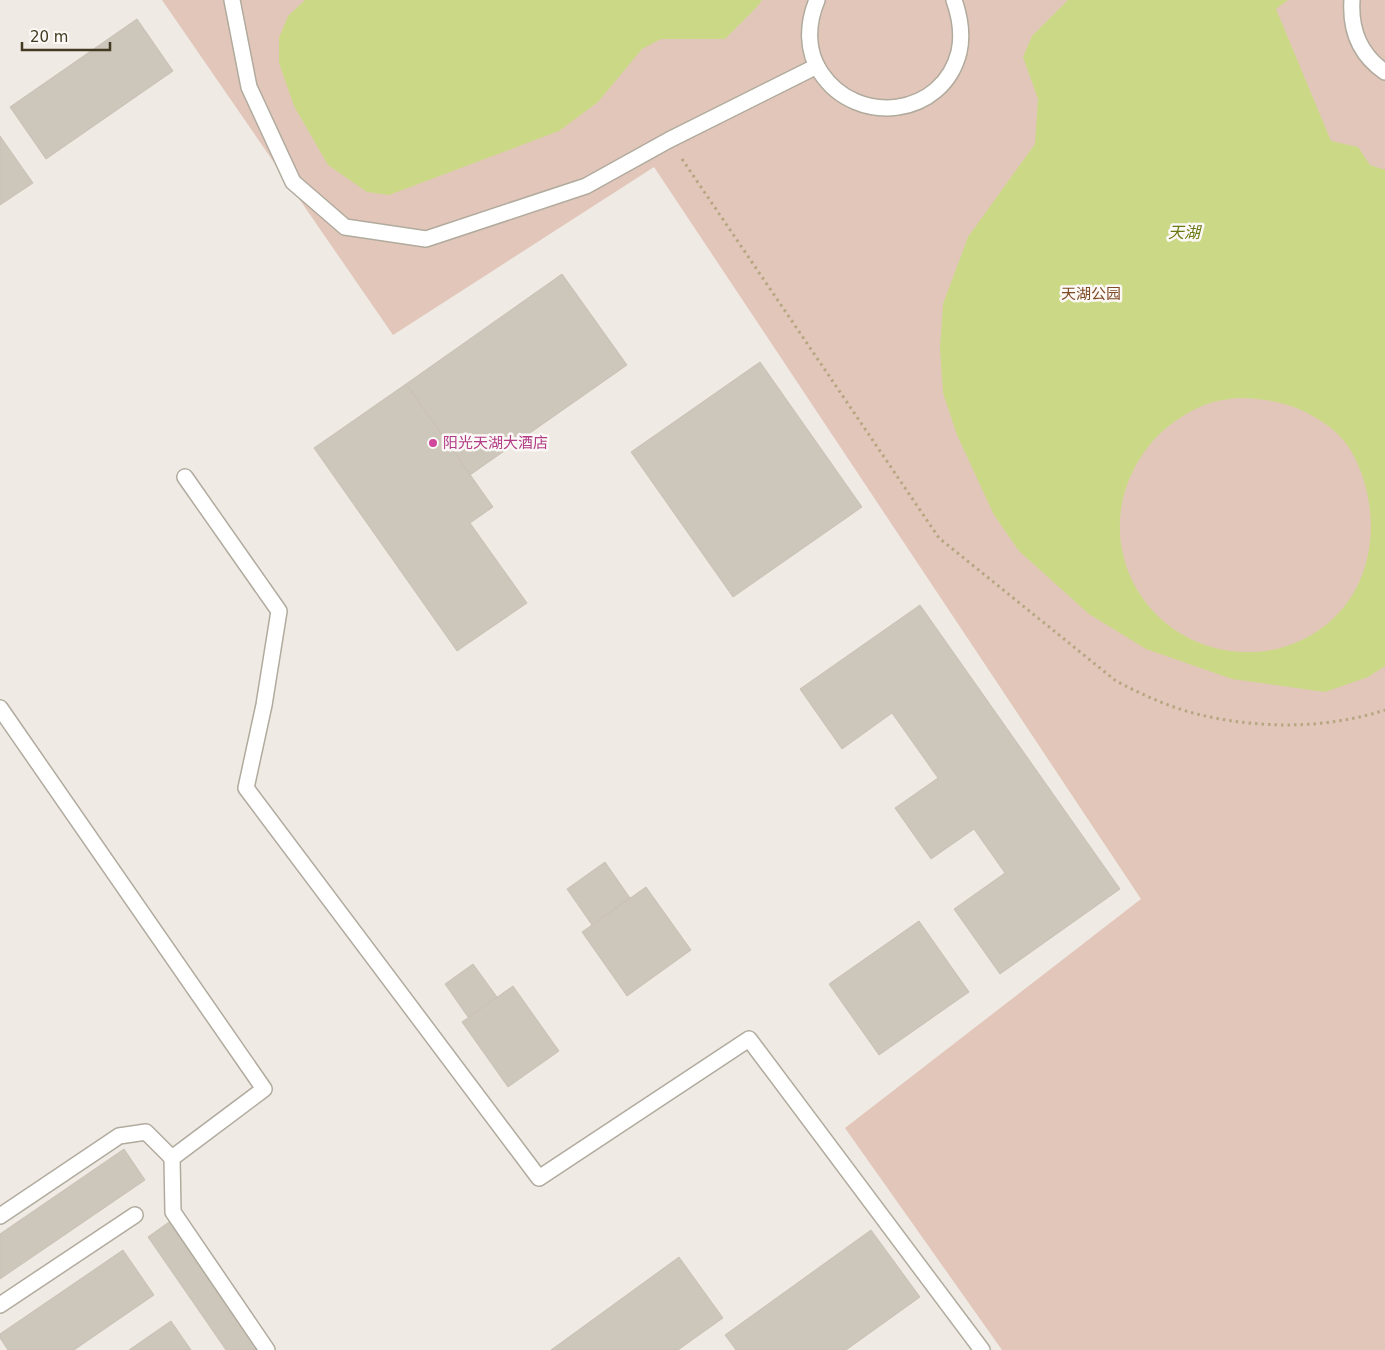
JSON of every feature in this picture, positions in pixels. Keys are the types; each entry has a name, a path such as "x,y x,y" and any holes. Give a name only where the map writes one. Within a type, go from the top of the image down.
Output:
{"street":[{"path":"232,0 249,86 294,182 345,226 426,239 586,186 669,140 817,66"},
{"path":"817,0 812,13 809,31 811,49 817,66 827,82 840,94 856,103 874,108 893,108 911,104 927,96 941,84 952,70 959,53 961,34 960,16 954,0"},
{"path":"1352,0 1352,19 1356,37 1364,53 1376,66 1385,72"},
{"path":"186,476 279,611 264,705 246,788 540,1178 749,1039 982,1350"},
{"path":"0,708 264,1089 172,1158"},
{"path":"0,1216 119,1136 146,1132 172,1158 173,1212 267,1350"},
{"path":"0,1305 135,1214"}],"path":[{"path":"669,140 939,538 1116,681 1152,698 1200,715 1265,724 1302,725 1338,721 1385,710"}],"green space":[{"name":"天湖公园","path":"162,0 1385,0 1385,1350 1002,1350 845,1128 1141,899 654,167 393,335"}],"water":[{"path":"305,0 762,0 725,39 661,39 642,49 598,102 559,131 389,195 367,192 328,165 294,106 279,63 279,38 288,16"},
{"name":"天湖","path":"1068,0 1288,0 1276,9 1331,141 1358,147 1370,165 1385,170 1385,666 1368,677 1325,692 1232,679 1146,649 1089,614 1019,551 994,515 957,435 943,393 940,349 943,304 968,237 1035,144 1038,99 1023,57 1032,36","holes":["1237,398 1260,399 1282,403 1314,416 1338,434 1350,449 1361,473 1368,498 1371,524 1369,549 1362,574 1351,597 1335,617 1313,634 1300,641 1278,649 1256,652 1217,648 1183,635 1155,613 1134,585 1123,552 1120,517 1128,482 1154,439 1177,420 1204,405"]}],"building":[{"path":"137,19 173,71 46,159 10,107"},
{"path":"0,136 33,183 0,205"},
{"path":"562,274 627,365 470,475 406,384"},
{"path":"760,362 862,507 733,597 631,452"},
{"path":"406,384 493,507 470,523 527,603 457,651 314,448"},
{"path":"920,605 1120,889 1000,974 954,909 1005,873 974,829 931,859 895,808 938,778 892,713 842,749 800,689"},
{"path":"605,862 630,898 592,925 567,889"},
{"path":"646,887 691,950 627,996 582,932"},
{"path":"919,921 969,992 879,1055 829,984"},
{"path":"473,964 497,997 468,1017 445,984"},
{"path":"513,986 559,1051 508,1087 462,1022"},
{"path":"124,1149 145,1180 0,1279 0,1234"},
{"path":"169,1222 257,1350 226,1350 148,1237"},
{"path":"871,1230 920,1297 846,1350 736,1350 725,1335"},
{"path":"123,1250 154,1295 74,1350 8,1350 0,1338 0,1334"},
{"path":"679,1257 723,1318 678,1350 551,1350"},
{"path":"171,1321 191,1350 129,1350"}],"place":[{"name":"阳光天湖大酒店","path":"433,443"}]}
